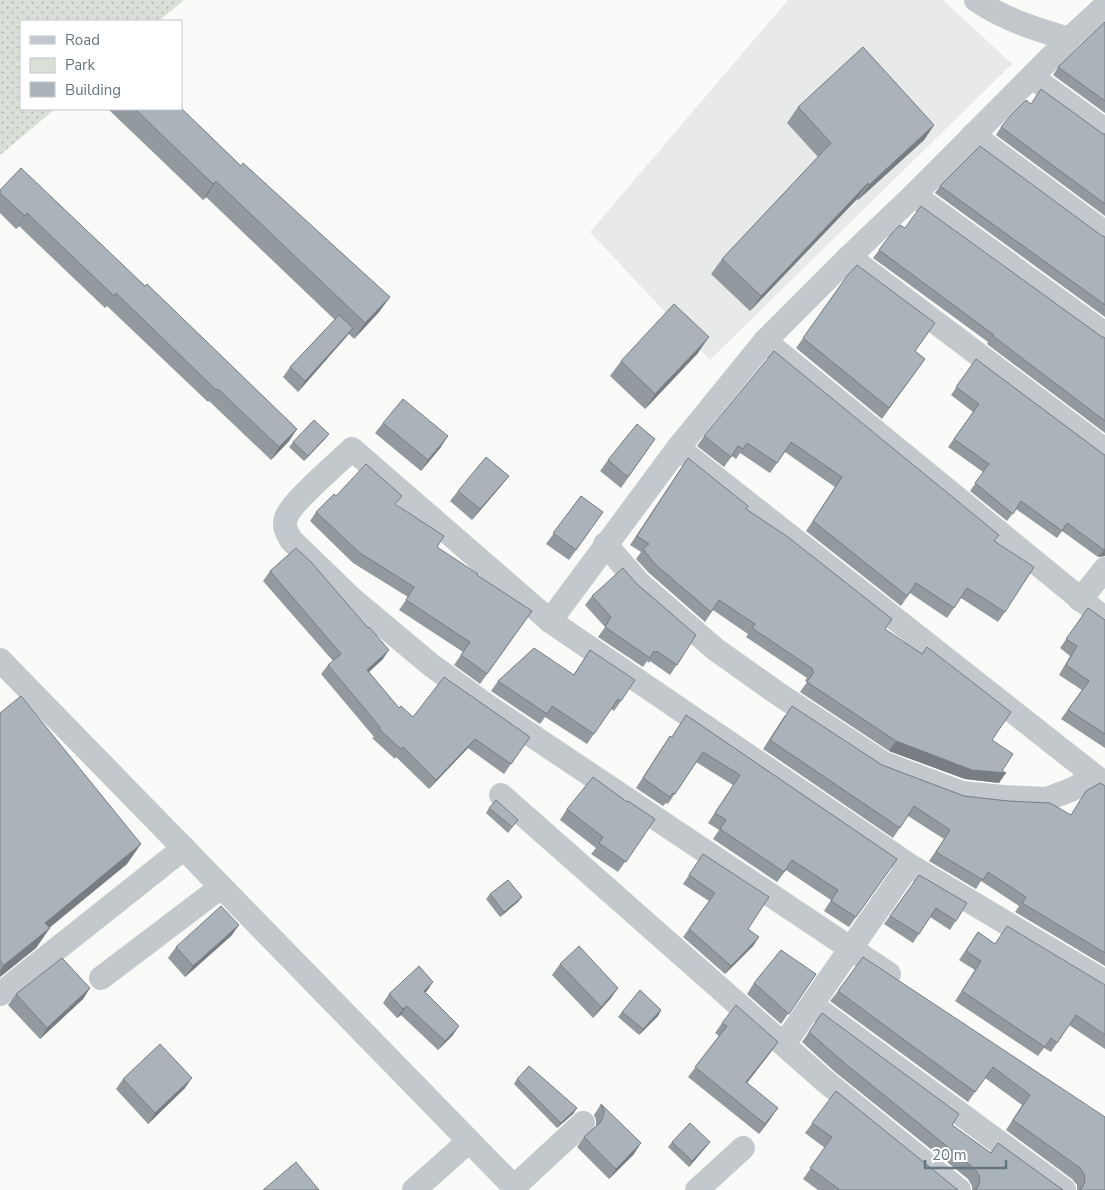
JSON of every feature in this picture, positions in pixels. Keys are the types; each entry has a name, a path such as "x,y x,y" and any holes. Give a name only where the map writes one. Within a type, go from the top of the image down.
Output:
{"street":[{"path":"976,0 1000,14 1050,34 1069,39"},
{"path":"550,621 605,544 678,448 765,341 1069,39 1105,6"},
{"path":"1032,77 1105,130"},
{"path":"973,135 1105,232"},
{"path":"914,195 1105,334"},
{"path":"849,257 1105,450"},
{"path":"765,341 1105,619"},
{"path":"678,448 1100,780"},
{"path":"908,987 489,707 431,665 351,598 292,540 285,530 286,518 293,506 352,449 550,621 910,865 1105,982"},
{"path":"605,544 639,583 715,650 883,764 962,793 1003,797 1047,798 1100,780"},
{"path":"1080,600 1105,569"},
{"path":"0,660 516,1188 583,1124"},
{"path":"500,795 826,1082 959,1190"},
{"path":"0,994 184,848"},
{"path":"784,1044 910,865"},
{"path":"101,978 221,887"},
{"path":"812,1005 1064,1190"},
{"path":"414,1190 469,1141"},
{"path":"696,1190 743,1148"}],"shaded area":[{"path":"788,0 943,0 1012,64 710,360 590,232"}],"green space":[{"path":"0,0 184,0 160,20 20,20 20,110 54,110 0,155"}],"building":[{"path":"1105,22 1105,101 1058,67"},
{"path":"863,47 934,125 869,185 868,183 761,296 722,259 831,143 798,107"},
{"path":"1041,89 1105,134 1105,204 1001,127 1026,100 1031,104"},
{"path":"182,109 241,166 243,163 390,297 365,323 216,181 213,184 136,110"},
{"path":"980,146 1105,237 1105,305 940,186"},
{"path":"21,168 145,286 147,284 297,429 279,447 218,389 216,390 116,293 114,296 27,213 25,216 0,193 0,190"},
{"path":"921,206 1105,338 1105,421 994,335 879,250 900,225 905,228"},
{"path":"857,265 935,323 915,351 925,359 889,408 803,338"},
{"path":"674,304 709,337 655,394 621,361"},
{"path":"339,315 353,328 305,381 290,367"},
{"path":"774,351 999,535 994,541 1034,567 1005,612 967,588 954,608 916,583 907,596 813,521 842,477 791,442 777,463 747,443 743,449 738,446 731,457 704,436"},
{"path":"976,359 1105,455 1104,550 1067,523 1062,531 1021,501 1013,514 975,483 989,464 954,439 979,404 956,387"},
{"path":"403,399 448,436 428,460 383,423"},
{"path":"314,420 329,434 308,456 293,442"},
{"path":"637,424 655,439 628,477 608,460"},
{"path":"486,457 509,476 480,509 458,491"},
{"path":"688,458 748,506 746,509 788,537 892,619 885,629 922,654 927,647 1011,712 992,740 1013,754 1002,771 1006,773 972,770 896,741 807,682 814,672 812,671 813,669 752,628 755,624 719,600 711,612 655,564 643,549 649,544 637,536"},
{"path":"366,464 402,496 395,504 444,536 437,547 532,611 487,674 461,655 470,642 406,600 414,587 360,553 316,512 334,494 336,496"},
{"path":"581,496 603,512 576,550 553,533"},
{"path":"296,548 312,563 389,650 367,670 399,708 401,706 413,717 444,677 530,737 511,764 475,739 436,780 403,747 401,749 379,729 380,727 328,665 341,654 270,571"},
{"path":"623,568 637,584 696,635 677,665 657,651 656,653 654,651 650,658 605,627 611,617 592,596"},
{"path":"1088,608 1105,620 1105,734 1068,710 1089,681 1066,665 1077,646 1066,639"},
{"path":"534,648 574,675 590,650 635,680 621,701 618,699 594,734 552,706 547,714 498,681"},
{"path":"21,696 141,844 45,923 50,928 4,965 0,961 0,713"},
{"path":"792,706 882,765 964,796 1050,803 1071,815 1086,791 1100,783 1105,786 1105,953 1022,903 1026,897 988,872 983,880 936,852 950,830 914,806 900,828 770,740"},
{"path":"686,715 897,859 856,917 831,901 838,890 792,860 784,872 720,829 726,820 715,813 740,775 703,752 675,794 673,793 670,797 643,778"},
{"path":"593,777 627,802 655,819 626,862 599,843 603,837 567,809"},
{"path":"496,800 518,820 512,827 489,808"},
{"path":"703,854 769,897 748,929 759,937 731,966 689,929 715,893 689,875"},
{"path":"919,875 967,903 956,921 936,908 919,934 890,916"},
{"path":"508,880 522,897 504,912 490,894"},
{"path":"221,906 239,925 193,966 176,947"},
{"path":"1007,926 1105,985 1105,1035 1076,1015 1057,1043 1051,1038 1045,1047 962,991 981,961 966,951 978,932 995,944"},
{"path":"579,946 618,988 601,1007 560,964"},
{"path":"781,950 816,974 789,1014 754,983"},
{"path":"863,957 1105,1117 1105,1190 1079,1190 1085,1181 1084,1174 1080,1168 1013,1120 1030,1095 993,1067 975,1092 838,991"},
{"path":"62,958 90,988 47,1028 16,994"},
{"path":"419,966 433,982 424,991 459,1026 445,1041 407,1006 403,1009 389,994"},
{"path":"640,990 661,1010 643,1029 622,1012"},
{"path":"736,1005 778,1042 746,1082 778,1108 765,1124 695,1067 727,1026 722,1023"},
{"path":"822,1013 959,1114 952,1125 991,1153 998,1143 1063,1190 974,1190 980,1182 979,1175 975,1169 809,1032"},
{"path":"160,1044 192,1078 155,1113 123,1079"},
{"path":"529,1066 577,1108 561,1123 517,1079"},
{"path":"836,1091 958,1190 840,1190 810,1168 832,1137 812,1123"},
{"path":"601,1104 641,1143 616,1169 584,1137 600,1123 604,1110"},
{"path":"690,1123 710,1142 692,1161 672,1142"},
{"path":"296,1162 319,1190 263,1190"}]}
